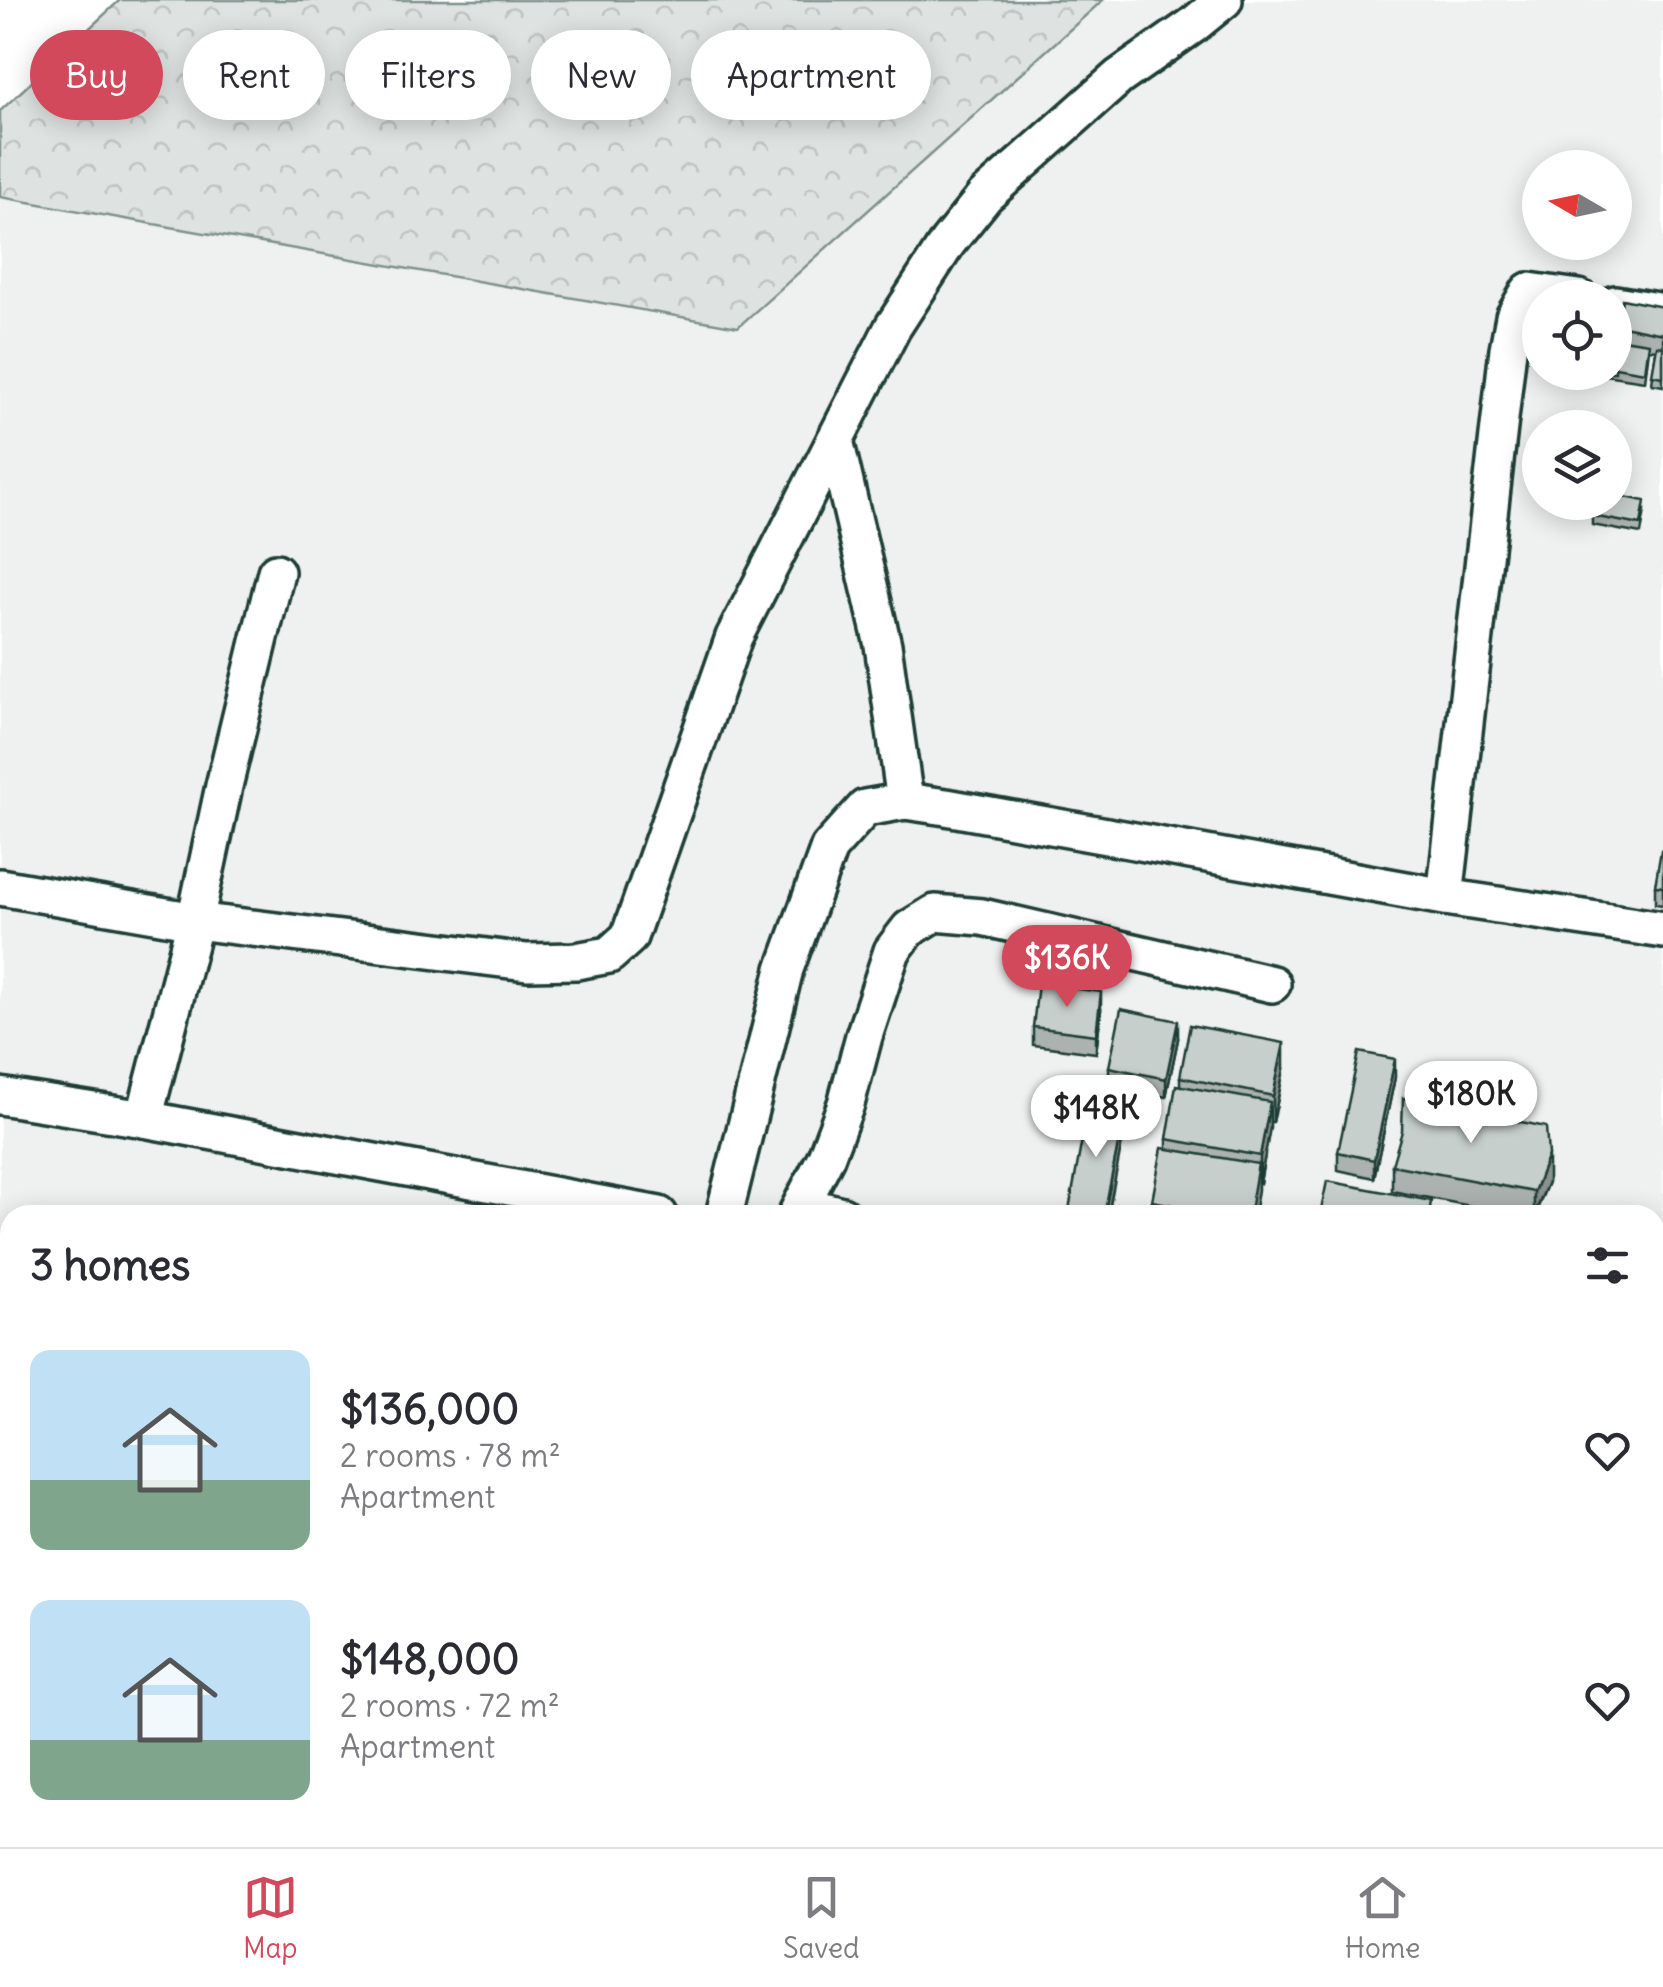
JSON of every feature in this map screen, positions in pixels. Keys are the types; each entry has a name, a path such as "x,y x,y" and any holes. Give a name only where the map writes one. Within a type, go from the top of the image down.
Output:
{"street":[{"path":"0,887 194,921 527,962 576,961 609,955 628,937 734,636 893,328 948,242 985,196 1120,77 1224,0"},
{"path":"1445,897 1508,349 1514,317 1522,304"},
{"path":"1632,307 1663,312"},
{"path":"835,440 883,645 905,801"},
{"path":"144,1119 276,572"},
{"path":"727,1205 786,968 830,848 866,808 905,801 1445,897 1663,930"},
{"path":"802,1205 846,1104 892,950 909,929 936,913 982,917 1272,984"},
{"path":"0,1096 604,1205"}],"shaded area":[{"path":"120,0 1663,0 1663,1205 0,1205 0,111 30,83 30,120 163,120 163,30 88,30"}],"green space":[{"path":"120,0 1103,0 738,327 0,197 0,111 30,83 30,120 163,120 163,30 88,30"}],"building":[{"path":"1632,301 1663,307 1663,334 1632,328"},
{"path":"1632,340 1649,343 1645,372 1632,370"},
{"path":"1657,346 1663,347 1663,377 1652,375"},
{"path":"1632,498 1645,501 1641,525 1614,520 1632,520"},
{"path":"1663,851 1663,887 1655,886"},
{"path":"1038,984 1101,992 1096,1035 1033,1027"},
{"path":"1121,1009 1178,1021 1166,1079 1109,1067"},
{"path":"1190,1025 1284,1043 1273,1096 1180,1077"},
{"path":"1359,1052 1395,1059 1374,1160 1338,1152"},
{"path":"1176,1085 1270,1102 1260,1156 1167,1139"},
{"path":"1403,1098 1546,1127 1548,1155 1534,1192 1392,1165 1402,1131"},
{"path":"1089,1102 1125,1109 1106,1205 1070,1205"},
{"path":"1162,1148 1258,1164 1251,1205 1173,1205 1152,1201"},
{"path":"1327,1181 1431,1201 1430,1205 1322,1205"}]}
